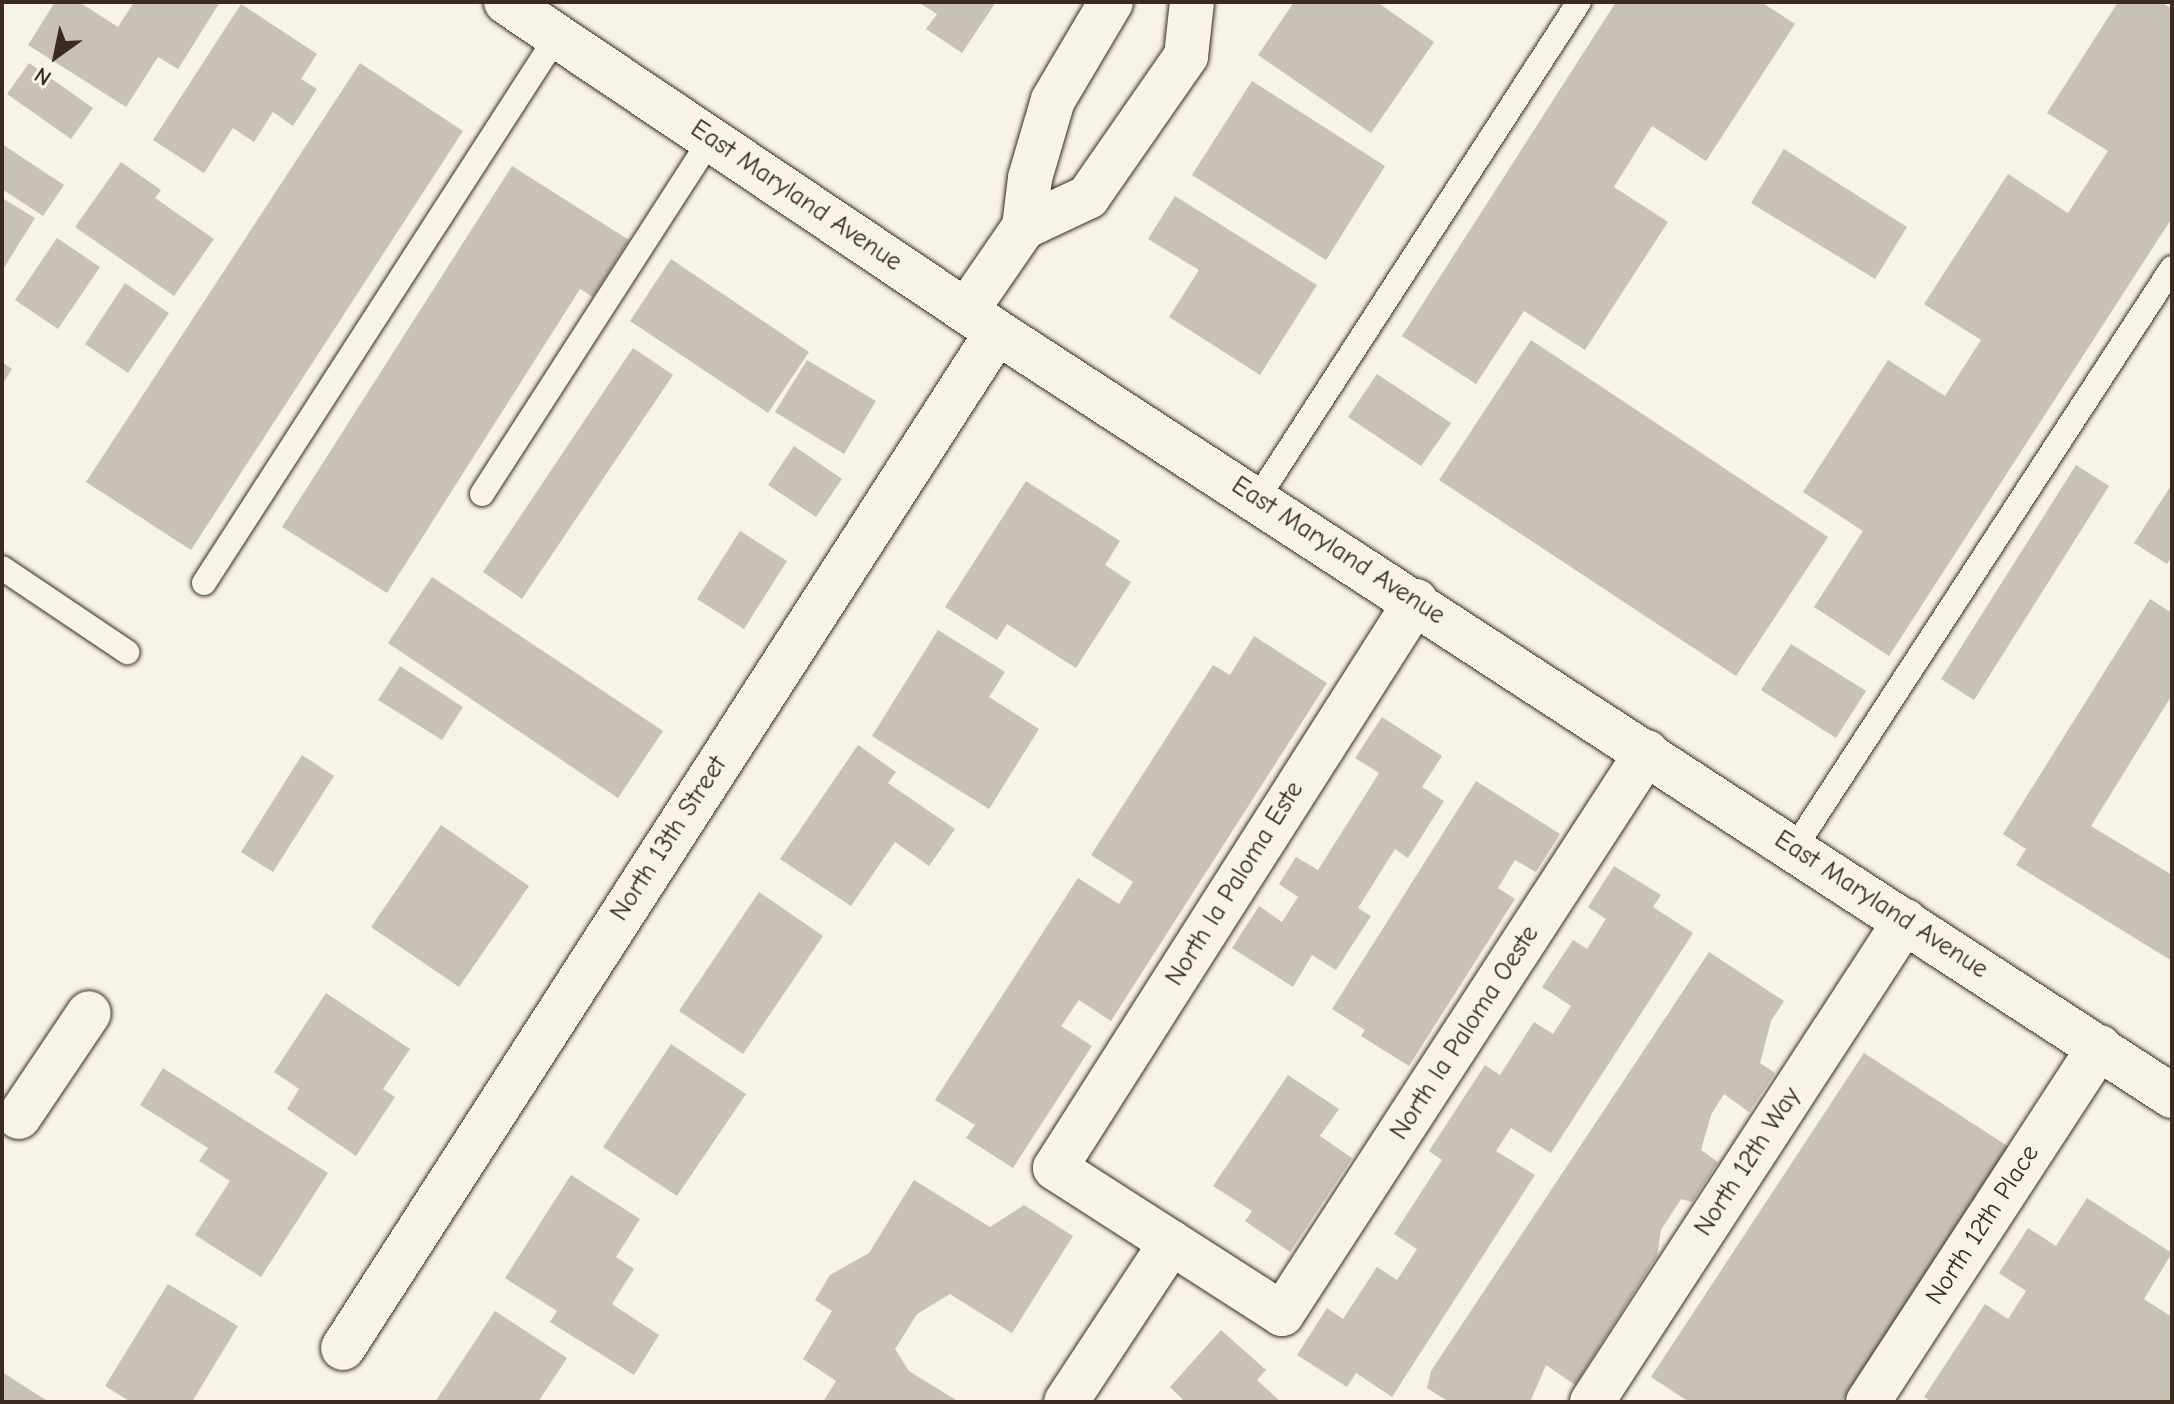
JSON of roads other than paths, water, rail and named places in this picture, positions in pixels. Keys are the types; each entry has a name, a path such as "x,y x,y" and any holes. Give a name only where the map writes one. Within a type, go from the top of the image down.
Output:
{"street":[{"name":"East Maryland Avenue","path":"506,2 982,321 2172,1096"},
{"name":"North 13th Street","path":"343,1348 982,321 1024,227 1030,178 1053,100 1111,2"},
{"path":"1024,227 1088,197 1186,56 1192,2"},
{"name":"North la Paloma Este","path":"1171,1243 1055,1168 1416,601"},
{"name":"North la Paloma Oeste","path":"1171,1243 1282,1314 1647,752"},
{"name":"North 12th Way","path":"1592,1402 1905,921"},
{"path":"8,1122 89,1013"},
{"name":"North 12th Place","path":"1868,1402 2099,1047"},
{"path":"1066,1402 1171,1243"}],"lane":[{"path":"1257,499 1579,2"},
{"path":"204,583 557,36"},
{"path":"482,494 711,139"},
{"path":"1794,849 2172,268"},
{"path":"2,568 127,652"}]}
